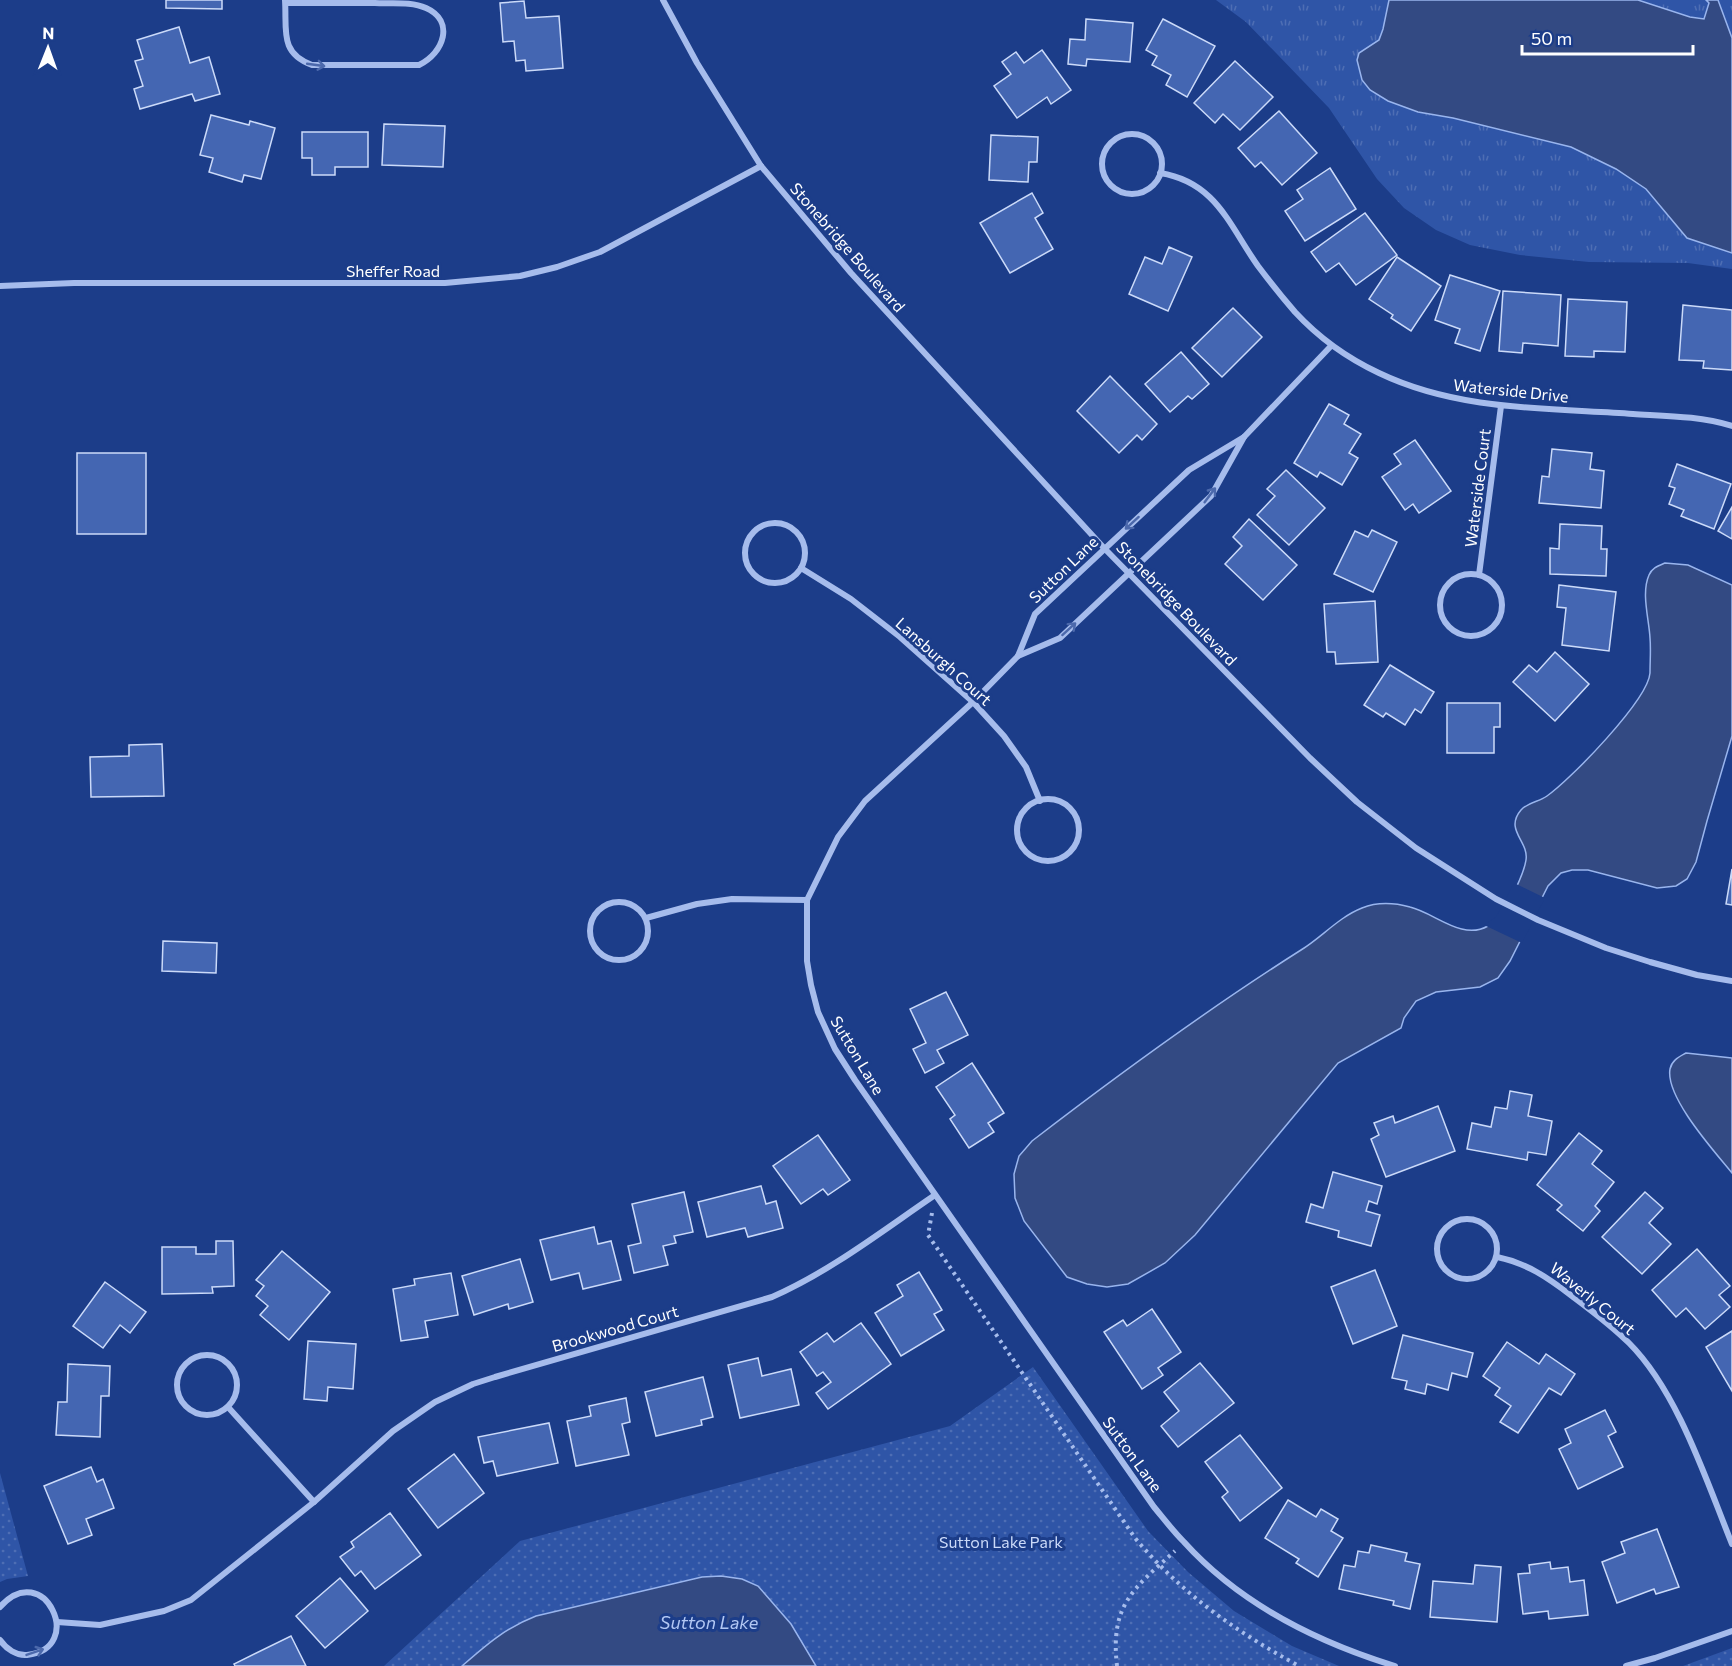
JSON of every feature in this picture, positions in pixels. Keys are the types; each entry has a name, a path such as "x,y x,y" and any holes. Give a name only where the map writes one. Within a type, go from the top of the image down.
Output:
{"street":[{"name":"Stonebridge Boulevard","path":"663,0 697,63 761,166 850,273 1104,548 1310,758 1358,802 1416,848 1496,899 1538,920 1606,948 1697,975 1732,981"},
{"path":"285,1 399,4 425,7 439,20 442,29 441,46 429,60 419,65 312,65 299,61 288,46 285,1"},
{"path":"1133,134 1144,136 1152,141 1158,150 1162,162 1160,173 1148,189 1138,193 1127,193 1116,189 1103,173 1102,163 1105,151 1112,142 1122,136 1133,134"},
{"name":"Sheffer Road","path":"0,286 74,283 445,283 520,276 557,267 600,252 761,166"},
{"name":"Waterside Drive","path":"1160,173 1176,176 1196,185 1212,197 1259,266 1295,311 1331,346 1379,373 1418,389 1455,400 1501,406 1686,417 1716,421 1732,426"},
{"name":"Sutton Lane","path":"1331,346 1244,437 1189,470 1035,614 1018,656 973,702 865,801 834,845 807,900 807,961 818,1012 827,1034 855,1080 1127,1470 1185,1543 1219,1575 1271,1612 1308,1634 1353,1653 1395,1666"},
{"name":"Waterside Court","path":"1479,574 1501,406"},
{"path":"1018,656 1060,638 1211,496 1244,437"},
{"path":"769,523 781,523 791,527 801,536 805,546 805,559 801,568 795,576 785,581 772,583 762,579 753,573 747,562 745,551 748,539 758,528 769,523"},
{"name":"Lansburgh Court","path":"801,568 859,605 900,637 973,702 1004,736 1026,767 1040,801"},
{"path":"1465,574 1479,574 1491,580 1499,590 1502,600 1501,614 1496,624 1487,632 1462,635 1451,629 1444,621 1440,610 1440,597 1446,586 1455,578 1465,574"},
{"path":"1054,800 1065,804 1075,814 1080,830 1077,843 1069,854 1055,861 1041,860 1030,855 1021,845 1017,831 1020,817 1028,807 1040,801 1054,800"},
{"path":"646,918 698,904 732,899 807,900"},
{"path":"613,902 632,904 646,918 649,927 648,939 643,949 633,957 621,960 610,959 601,954 594,945 590,935 591,922 603,906 613,902"},
{"name":"Brookwood Court","path":"57,1622 100,1625 164,1611 191,1600 314,1502 393,1431 435,1401 495,1377 772,1297 797,1286 838,1262 935,1195"},
{"path":"1468,1219 1487,1226 1495,1236 1498,1247 1497,1257 1492,1267 1484,1275 1462,1280 1443,1268 1438,1258 1437,1246 1441,1234 1448,1226 1468,1219"},
{"name":"Waverly Court","path":"1497,1257 1540,1272 1601,1318 1630,1344 1651,1371 1683,1427 1732,1544"},
{"path":"200,1355 215,1356 224,1360 233,1370 237,1382 236,1395 228,1407 220,1413 209,1416 198,1415 186,1408 178,1398 176,1384 179,1371 188,1360 200,1355"},
{"path":"228,1407 314,1502"},
{"path":"0,1607 7,1599 15,1595 33,1594 49,1603 55,1612 57,1622 55,1637 47,1647 35,1654 23,1655 11,1651 0,1640"},
{"path":"1626,1666 1732,1631"}],"path":[{"path":"935,1195 928,1235 1135,1538 1158,1566 1212,1612 1256,1642 1299,1666"},
{"path":"1117,1666 1115,1635 1122,1608 1158,1566 1185,1543"}],"green space":[{"path":"1216,0 1732,0 1732,269 1688,263 1589,262 1520,255 1470,245 1436,230 1404,208 1377,179 1329,108 1246,22"},
{"name":"Sutton Lake Park","path":"1033,1367 1148,1531 1188,1572 1234,1611 1292,1646 1339,1666 384,1666 520,1541 950,1426"},
{"path":"0,1473 28,1576 0,1582"},
{"path":"1732,1648 1732,1666 1683,1666"}],"water":[{"path":"1389,0 1638,0 1690,17 1704,19 1709,3 1706,0 1718,0 1732,38 1732,253 1687,238 1646,189 1616,169 1571,147 1453,118 1418,112 1388,101 1370,90 1362,80 1357,60 1359,53 1379,40"},
{"path":"1665,563 1688,565 1732,585 1732,736 1696,862 1687,879 1676,886 1657,888 1588,870 1561,873 1548,886 1510,961 1498,978 1480,987 1436,992 1416,1001 1404,1018 1401,1028 1338,1063 1195,1235 1165,1263 1128,1284 1107,1287 1087,1284 1067,1277 1024,1221 1015,1198 1014,1174 1019,1156 1032,1141 1131,1067 1232,995 1309,945 1338,922 1362,908 1386,904 1410,907 1458,928 1468,930 1478,930 1497,920 1515,890 1526,860 1524,847 1516,830 1516,817 1524,807 1544,798 1573,774 1623,720 1646,685 1650,673 1647,582 1652,571"},
{"path":"1686,1053 1732,1058 1732,1173 1693,1124 1675,1094 1670,1069 1678,1057"},
{"name":"Sutton Lake","path":"721,1576 742,1579 758,1586 791,1624 816,1666 462,1666 505,1632 536,1616 702,1577"}],"pier":[{"path":"1514,883 1545,898 1522,943 1484,925 1496,917"}],"building":[{"path":"166,0 222,0 222,9 166,8"},
{"path":"524,1 526,18 559,16 563,68 526,71 525,60 516,61 514,41 503,42 500,3"},
{"path":"1086,19 1133,23 1130,62 1087,59 1086,66 1068,64 1070,39 1085,40"},
{"path":"1163,19 1215,46 1187,97 1166,85 1171,75 1152,65 1157,56 1146,50"},
{"path":"179,27 190,63 209,57 220,94 195,101 192,94 140,109 134,89 143,86 135,61 143,59 137,40"},
{"path":"1042,50 1071,90 1051,104 1047,97 1017,118 994,86 1011,74 1002,62 1016,52 1024,63"},
{"path":"1235,61 1273,97 1240,130 1223,114 1215,123 1194,103"},
{"path":"1279,111 1317,153 1282,185 1261,162 1255,167 1238,148"},
{"path":"211,115 249,125 250,121 275,128 261,179 244,175 242,182 209,172 213,158 200,155"},
{"path":"384,124 445,126 443,167 382,165"},
{"path":"302,132 368,132 368,167 335,167 335,175 312,175 312,158 302,158"},
{"path":"991,135 1038,137 1037,162 1029,162 1028,182 989,180"},
{"path":"1330,168 1356,209 1305,241 1285,211 1303,199 1297,190"},
{"path":"1032,193 1043,213 1035,218 1053,249 1010,273 980,223"},
{"path":"1365,213 1397,255 1356,285 1339,263 1326,272 1311,252"},
{"path":"1169,247 1192,257 1168,311 1129,294 1145,257 1162,264"},
{"path":"1397,257 1441,286 1411,331 1391,318 1393,315 1369,299"},
{"path":"1450,275 1500,291 1480,351 1455,343 1460,329 1435,320"},
{"path":"1503,291 1561,295 1558,346 1523,343 1522,353 1499,351"},
{"path":"1568,299 1627,302 1625,352 1594,351 1594,357 1565,356"},
{"path":"1683,305 1732,310 1732,370 1703,368 1704,361 1679,360"},
{"path":"1233,308 1262,337 1222,377 1192,348"},
{"path":"1181,352 1209,384 1192,399 1188,396 1170,412 1145,384"},
{"path":"1110,376 1157,424 1142,440 1137,435 1119,453 1077,411"},
{"path":"1329,404 1349,415 1344,424 1361,434 1349,453 1358,458 1342,485 1320,472 1317,477 1294,463"},
{"path":"1415,440 1451,491 1419,513 1413,504 1405,510 1382,477 1401,464 1394,454"},
{"path":"1552,449 1592,453 1590,469 1604,471 1601,508 1539,503 1542,476 1549,477"},
{"path":"77,453 146,453 146,534 77,534"},
{"path":"1677,464 1731,484 1714,529 1681,516 1684,510 1669,504 1675,488 1669,486"},
{"path":"1286,470 1325,508 1289,545 1257,515 1275,496 1267,489"},
{"path":"1732,507 1732,539 1718,531"},
{"path":"1249,519 1297,565 1263,600 1225,564 1242,546 1233,537"},
{"path":"1560,524 1602,526 1601,549 1607,549 1606,576 1550,574 1550,548 1559,549"},
{"path":"1372,530 1397,542 1373,592 1334,574 1355,531 1368,537"},
{"path":"1559,585 1616,592 1609,651 1562,645 1566,608 1557,607"},
{"path":"1375,601 1378,662 1336,664 1335,652 1327,652 1324,604"},
{"path":"1555,652 1589,684 1555,721 1513,682 1529,665 1537,672"},
{"path":"1390,665 1434,692 1421,713 1415,709 1405,725 1386,713 1383,717 1364,705"},
{"path":"1447,703 1500,703 1500,727 1494,727 1494,753 1447,753"},
{"path":"162,744 164,796 91,797 90,757 129,756 129,745"},
{"path":"1732,869 1732,905 1726,904"},
{"path":"163,941 217,943 216,973 162,971"},
{"path":"946,992 968,1035 937,1050 944,1063 925,1073 913,1049 926,1043 910,1009"},
{"path":"972,1063 1004,1113 988,1123 994,1132 969,1148 950,1119 955,1115 936,1087"},
{"path":"1510,1091 1532,1095 1528,1116 1552,1121 1546,1155 1528,1152 1527,1160 1467,1149 1472,1123 1491,1127 1495,1107 1507,1109"},
{"path":"1438,1106 1455,1151 1386,1177 1371,1139 1379,1135 1374,1123 1393,1116 1395,1123"},
{"path":"1579,1133 1602,1151 1592,1164 1614,1182 1595,1206 1600,1211 1583,1231 1557,1210 1562,1205 1537,1185"},
{"path":"818,1135 850,1180 828,1195 823,1189 801,1204 773,1166"},
{"path":"1333,1172 1382,1186 1377,1204 1369,1201 1366,1211 1380,1215 1371,1246 1338,1237 1339,1231 1306,1222 1311,1204 1323,1208"},
{"path":"761,1186 766,1204 776,1201 783,1228 748,1237 745,1228 707,1237 698,1202"},
{"path":"684,1192 693,1232 674,1236 676,1243 663,1246 668,1265 634,1273 628,1246 641,1243 632,1204"},
{"path":"1645,1192 1663,1208 1649,1223 1671,1244 1642,1274 1602,1237"},
{"path":"594,1227 598,1244 611,1241 621,1280 583,1289 579,1273 551,1280 540,1240"},
{"path":"216,1241 233,1241 234,1286 212,1287 213,1293 162,1294 162,1247 196,1247 196,1254 216,1254"},
{"path":"1697,1249 1730,1286 1719,1295 1730,1307 1705,1329 1686,1308 1676,1317 1652,1290"},
{"path":"282,1251 330,1292 289,1340 260,1315 268,1306 256,1296 264,1286 256,1280"},
{"path":"520,1259 533,1302 509,1309 508,1304 474,1315 462,1276"},
{"path":"1375,1270 1397,1326 1353,1344 1331,1287"},
{"path":"919,1272 942,1310 934,1314 944,1330 901,1356 875,1313 903,1296 897,1285"},
{"path":"451,1273 458,1315 425,1321 428,1337 401,1341 393,1289 415,1285 414,1279"},
{"path":"105,1282 146,1312 130,1333 120,1325 103,1348 73,1326"},
{"path":"1152,1309 1181,1352 1158,1368 1163,1375 1142,1389 1104,1332 1123,1320 1127,1326"},
{"path":"861,1323 891,1364 828,1409 816,1393 831,1382 823,1372 817,1376 800,1352 827,1333 834,1342"},
{"path":"1732,1331 1732,1391 1706,1347"},
{"path":"1403,1335 1473,1353 1467,1377 1452,1373 1448,1390 1427,1384 1425,1394 1405,1389 1407,1381 1392,1378"},
{"path":"308,1341 356,1344 353,1389 328,1387 327,1401 304,1399"},
{"path":"1507,1342 1539,1364 1546,1354 1575,1374 1561,1395 1549,1388 1518,1433 1500,1422 1511,1406 1495,1395 1500,1388 1483,1376"},
{"path":"758,1358 762,1376 791,1369 799,1405 740,1418 728,1365"},
{"path":"1200,1363 1234,1403 1178,1447 1161,1426 1179,1411 1164,1392"},
{"path":"68,1364 110,1366 109,1396 101,1396 100,1437 56,1435 58,1402 67,1402"},
{"path":"703,1377 713,1417 701,1420 702,1425 656,1436 645,1392"},
{"path":"626,1398 630,1422 622,1424 629,1455 576,1466 567,1421 591,1416 589,1406"},
{"path":"1605,1410 1616,1432 1608,1436 1623,1467 1578,1489 1559,1449 1571,1443 1565,1429"},
{"path":"549,1423 558,1463 497,1476 493,1461 484,1463 478,1437"},
{"path":"1240,1435 1282,1488 1240,1521 1222,1497 1228,1492 1205,1462"},
{"path":"454,1454 484,1493 438,1528 408,1489"},
{"path":"91,1467 97,1482 103,1479 114,1508 86,1519 92,1535 68,1544 44,1486"},
{"path":"1288,1500 1316,1517 1321,1509 1338,1519 1331,1531 1343,1538 1318,1577 1296,1563 1299,1559 1265,1538"},
{"path":"390,1513 421,1555 375,1589 361,1571 355,1576 340,1557 354,1547 351,1542"},
{"path":"1657,1529 1679,1587 1656,1594 1654,1589 1617,1603 1602,1562 1625,1553 1621,1542"},
{"path":"1371,1545 1407,1553 1405,1561 1420,1564 1410,1609 1393,1605 1394,1601 1339,1589 1344,1565 1355,1567 1358,1551 1369,1553"},
{"path":"1550,1562 1551,1569 1568,1567 1570,1582 1584,1580 1588,1615 1549,1619 1548,1611 1523,1614 1518,1574 1530,1573 1529,1565"},
{"path":"1475,1565 1501,1567 1497,1622 1430,1617 1433,1581 1473,1584"},
{"path":"340,1578 368,1611 325,1648 296,1616"},
{"path":"291,1636 306,1666 235,1666 234,1664"}]}
